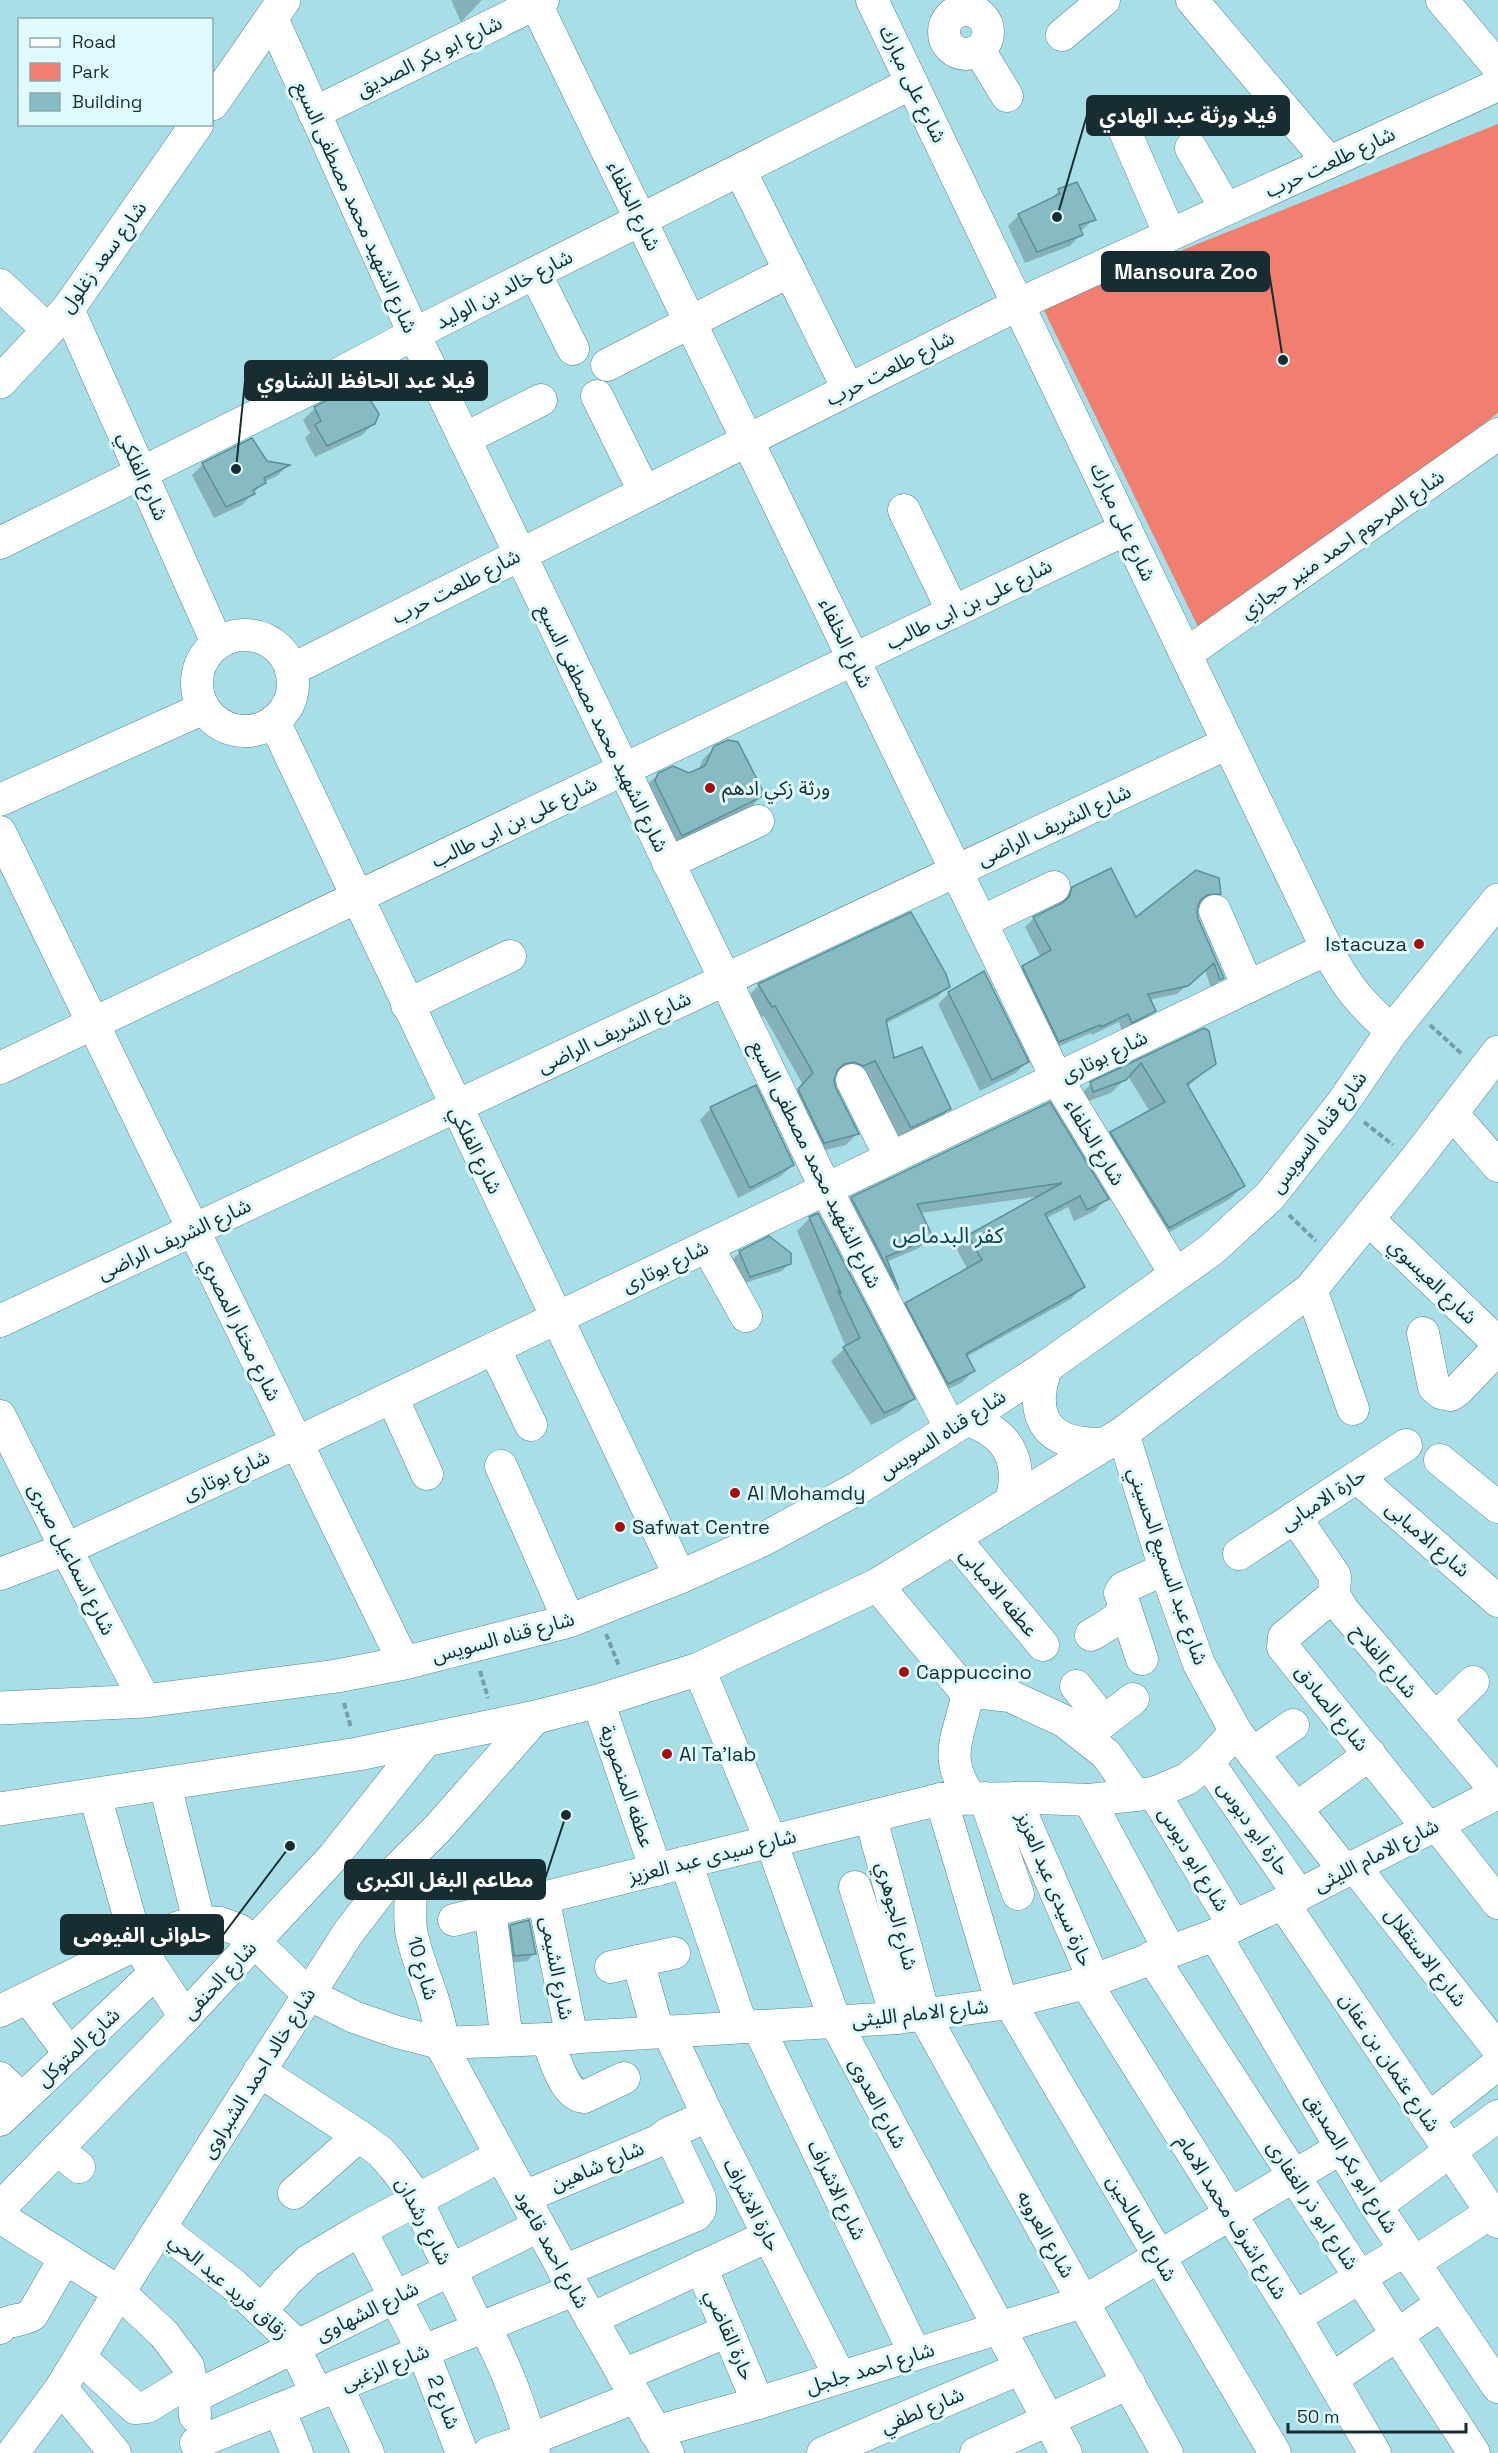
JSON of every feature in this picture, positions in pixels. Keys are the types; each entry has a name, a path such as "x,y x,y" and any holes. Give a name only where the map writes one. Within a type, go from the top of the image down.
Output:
{"main road":[{"name":"شارع سعد زغلول","path":"213,102 278,9"},
{"name":"شارع سعد زغلول","path":"0,382 58,320 196,126"},
{"name":"شارع قناه السويس","path":"0,1708 145,1701 337,1676 404,1663 583,1616 680,1577 762,1540 858,1488 958,1424 1046,1367 1211,1250 1270,1196 1342,1104 1402,1020 1498,900"},
{"path":"0,1809 358,1754 536,1717 629,1692 699,1669 877,1585 1114,1439 1311,1288 1414,1162 1490,1062"},
{"path":"1046,1367 1038,1388 1039,1409 1048,1428 1065,1440 1085,1445 1114,1439"},
{"path":"958,1424 981,1424 994,1431 1005,1442 1016,1470 1016,1486 1012,1500"}],"street":[{"name":"شارع على مبارك","path":"872,0 1341,978 1365,1008 1402,1020"},
{"path":"1062,35 1104,0"},
{"path":"1192,0 1329,162"},
{"path":"1442,0 1498,67"},
{"name":"شارع ابو بكر الصديق","path":"314,113 538,1"},
{"name":"شارع الخلفاء","path":"538,1 690,322 1057,1079 1176,1275"},
{"path":"964,5 983,17 988,25 986,43 980,50 971,53 953,50 944,34 945,25 950,17 964,5"},
{"name":"شارع الشهيد محمد مصطفى السبع","path":"278,9 314,113 414,334 623,770 826,1189 958,1424"},
{"name":"شارع خالد بن الوليد","path":"0,543 316,386 414,334 740,170 908,74 947,43"},
{"path":"980,50 1006,96"},
{"name":"شارع طلعت حرب","path":"291,670 1019,304 1498,85"},
{"path":"1120,120 1170,235"},
{"path":"1191,148 1226,209"},
{"path":"740,170 848,389"},
{"path":"607,365 790,271"},
{"path":"535,273 573,349"},
{"path":"0,285 58,320"},
{"name":"شارع الفلكي","path":"58,320 141,471 217,643"},
{"path":"597,396 644,491"},
{"path":"464,439 541,400"},
{"name":"شارع المرحوم احمد منير حجازي","path":"1186,654 1498,434"},
{"path":"904,510 953,612"},
{"name":"شارع على بن ابى طالب","path":"0,1068 1126,529"},
{"path":"238,635 261,637 275,645 285,656 291,670 293,684 291,698 284,711 274,721 260,728 244,731 228,728 214,720 204,708 198,695 199,666 207,653 217,643 238,635"},
{"path":"0,800 204,708"},
{"name":"شارع الفلكي","path":"274,721 680,1577"},
{"name":"شارع الشريف الراضى","path":"0,1321 1228,743"},
{"path":"668,863 758,821"},
{"name":"شارع مختار المصري","path":"0,832 404,1663"},
{"path":"981,922 1054,887"},
{"path":"1215,911 1248,987"},
{"name":"شارع بوتارى","path":"0,1574 66,1549 296,1443 1327,949"},
{"path":"407,1005 510,956"},
{"path":"852,1080 891,1158"},
{"path":"1451,1112 1498,1166"},
{"name":"شارع العيسوي","path":"1368,1219 1498,1343"},
{"path":"707,1246 746,1316"},
{"path":"1311,1288 1353,1409"},
{"path":"1423,1334 1434,1387 1441,1394 1451,1395 1498,1348"},
{"path":"494,1348 531,1425"},
{"path":"392,1397 427,1474"},
{"name":"شارع اسماعيل صبرى","path":"0,1416 145,1701"},
{"name":"شارع عبد السميع الحسيني","path":"1114,1439 1199,1664 1244,1743 1350,1868"},
{"name":"حارة الامبابى","path":"1239,1554 1407,1445"},
{"path":"1440,1460 1498,1508"},
{"path":"501,1466 583,1616"},
{"name":"شارع الامبابى","path":"1357,1477 1498,1601"},
{"name":"شارع الفلاح","path":"1295,1518 1335,1575 1334,1595 1343,1610 1497,1795"},
{"name":"عطفه الامبابى","path":"954,1538 1043,1646"},
{"path":"1142,1659 1120,1593 1123,1588 1165,1569"},
{"path":"877,1585 965,1691 967,1698 953,1763 961,1784 978,1798 1018,1894"},
{"name":"شارع الصادق","path":"1334,1595 1284,1637 1283,1647 1370,1754 1498,1903"},
{"path":"1091,1635 1118,1619 1124,1604"},
{"name":"شارع العدوى","path":"699,1669 771,1841 835,2021 1066,2453"},
{"path":"1435,1719 1473,1682"},
{"path":"1076,1686 1094,1728"},
{"path":"965,1691 1010,1696 1064,1721 1094,1728 1133,1700"},
{"name":"عطفه المنصورية","path":"598,1701 671,1866 750,2026"},
{"name":"شارع خالد احمد الشبراوى","path":"13,2453 62,2388 119,2292 348,1933 398,1868 536,1717"},
{"name":"شارع سيدى عبد العزيز","path":"454,1920 771,1841 871,1818 978,1798 1089,1800 1145,1794 1187,1779 1208,1762 1244,1743 1293,1725"},
{"name":"شارع ابو دبوس","path":"1094,1728 1106,1754 1145,1794 1224,1930"},
{"name":"شارع الحنفى","path":"0,2208 68,2158 185,2017 334,1856 426,1740"},
{"path":"1297,1808 1370,1754"},
{"name":"حارة ابو دبوس","path":"1208,1762 1291,1899"},
{"path":"0,2012 137,1944 179,1927 199,1922 165,1784"},
{"path":"95,1795 137,1944 185,2017"},
{"name":"شارع الامام الليثى","path":"199,1922 220,1923 239,1930 255,1941 308,1994 354,2017 397,2032 442,2043 910,2016 1006,2004 1090,1982 1224,1930 1291,1899 1497,1795"},
{"name":"حارة سيدى عبد العزيز","path":"978,1798 1090,1982"},
{"name":"شارع الصالحين","path":"978,1798 1006,2004 1275,2453"},
{"name":"شارع ابو ذر الغفارى","path":"1089,1800 1161,1954 1294,2176 1473,2453"},
{"name":"شارع الجوهري","path":"871,1818 886,1876 910,2016"},
{"name":"شارع 10","path":"410,1856 411,1931 416,1955 432,1996 442,2043"},
{"name":"شارع الاستقلال","path":"1350,1868 1498,2049"},
{"path":"886,1876 848,1889 910,2016"},
{"name":"شارع الشيمى","path":"543,1897 559,2038 568,2089 578,2097 584,2097 624,2078"},
{"name":"شارع عثمان بن عفان","path":"1291,1899 1428,2119 1495,2217"},
{"path":"490,1911 507,2040"},
{"name":"شارع ابو بكر الصديق","path":"1224,1930 1341,2148 1376,2206 1498,2386"},
{"name":"حارة الاشراف","path":"674,1953 624,1964 708,2116 840,2378"},
{"name":"شارع المتوكل","path":"0,2120 155,1973"},
{"name":"شارع اشرف محمد الامام","path":"1090,1982 1376,2453"},
{"path":"28,1998 70,2054"},
{"name":"شارع العروبه","path":"910,2016 1083,2302 1129,2384 1162,2451"},
{"name":"شارع الاشراف","path":"750,2026 915,2354"},
{"name":"شارع احمد قاعود","path":"442,2043 500,2156 662,2442"},
{"path":"1428,2119 1498,2064"},
{"name":"شارع رشدان","path":"259,2071 360,2136 381,2152 394,2167 411,2192 450,2270 501,2357 516,2392 532,2446"},
{"path":"0,2078 22,2099"},
{"name":"شارع شاهين","path":"524,2197 658,2141 669,2133 708,2116"},
{"path":"1376,2206 1498,2116"},
{"name":"شارع الزغبى","path":"195,2448 279,2409 482,2327 696,2215 702,2205 700,2198 669,2133"},
{"path":"294,2193 360,2136"},
{"name":"شارع احمد جلجل","path":"662,2442 758,2403 1083,2302 1341,2148"},
{"path":"262,2310 287,2280 308,2261 360,2230 500,2156"},
{"path":"0,2217 119,2292 164,2334 188,2366 193,2388 195,2448"},
{"path":"1295,2317 1360,2278 1495,2217"},
{"name":"شارع الشهاوى","path":"81,2358 135,2408 147,2407 296,2346 539,2226"},
{"name":"زقاق فريد عبد الحي","path":"160,2228 262,2310 296,2346 368,2453"},
{"name":"شارع 2","path":"360,2230 423,2351 462,2453"},
{"name":"حارة القاضي","path":"591,2319 768,2236"},
{"path":"2,2322 26,2319 32,2315 65,2258"},
{"name":"حارة القاضي","path":"701,2267 758,2403"},
{"path":"1332,2379 1442,2304"},
{"path":"489,2453 532,2446 629,2386 728,2331"},
{"name":"شارع لطفي","path":"823,2453 1021,2368"},
{"path":"976,2453 1129,2384"},
{"path":"62,2388 115,2453"},
{"path":"279,2409 297,2453"}],"path":[{"path":"1402,1020 1490,1062"},
{"path":"1342,1104 1414,1162"},
{"path":"1270,1196 1336,1260"},
{"path":"583,1616 629,1692"},
{"path":"472,1647 497,1725"},
{"path":"337,1676 358,1754"}],"green space":[{"path":"1498,124 1498,413 1201,633 1042,306"}],"building":[{"path":"1077,182 1096,220 1079,225 1083,235 1037,252 1018,214 1060,194 1058,189"},
{"path":"360,383 379,414 375,424 327,446 315,425 321,421 314,407"},
{"path":"252,438 267,461 290,465 264,478 266,483 253,490 255,494 226,507 202,463"},
{"name":"ورثة زكي ادهم","path":"728,740 738,742 765,795 682,836 655,781 658,773 673,766 689,773 705,766 714,746"},
{"path":"1111,868 1136,917 1196,870 1219,878 1221,894 1207,895 1200,901 1197,910 1198,918 1224,978 1220,980 1214,963 1188,986 1148,994 1156,1011 1132,1023 1128,1014 1101,1027 1100,1025 1059,1042 1022,966 1051,950 1033,917 1062,903 1069,897 1072,887"},
{"path":"911,912 946,974 950,987 886,1020 894,1058 922,1047 951,1109 911,1128 875,1061 863,1066 854,1062 844,1064 837,1071 834,1080 859,1134 824,1143 798,1089 813,1073 775,1006 772,1007 758,984"},
{"path":"984,971 1029,1062 992,1080 948,992"},
{"path":"1204,1028 1209,1031 1216,1064 1187,1084 1245,1186 1169,1228 1110,1132 1165,1102 1141,1063 1126,1080 1093,1092 1090,1082"},
{"path":"756,1085 794,1165 750,1188 710,1107"},
{"path":"1050,1102 1109,1199 1087,1210 1080,1196 1045,1214 1085,1287 966,1354 975,1371 948,1384 905,1303 982,1260 968,1235 1062,1183 917,1204 933,1237 886,1257 899,1290 851,1197"},
{"path":"818,1213 915,1399 884,1413 843,1347 860,1338 838,1291 841,1293 809,1217"},
{"path":"769,1236 791,1253 791,1264 750,1277 739,1251"},
{"path":"529,1920 536,1954 514,1956 510,1925"}],"place":[{"name":"فيلا ورثة عبد الهادي","path":"1057,217"},
{"name":"Mansoura Zoo","path":"1283,360"},
{"name":"فيلا عبد الحافظ الشناوي","path":"236,469"},
{"name":"ورثة زكي ادهم","path":"710,788"},
{"name":"Istacuza","path":"1419,944"},
{"name":"Al Mohamdy","path":"735,1493"},
{"name":"Safwat Centre","path":"620,1527"},
{"name":"Cappuccino","path":"904,1672"},
{"name":"Al Ta'lab","path":"667,1754"},
{"name":"مطاعم البغل الكبرى","path":"566,1815"},
{"name":"حلوانى الفيومى","path":"290,1846"}],"district":[{"name":"كفر البدماص","path":"948,1235"}]}
